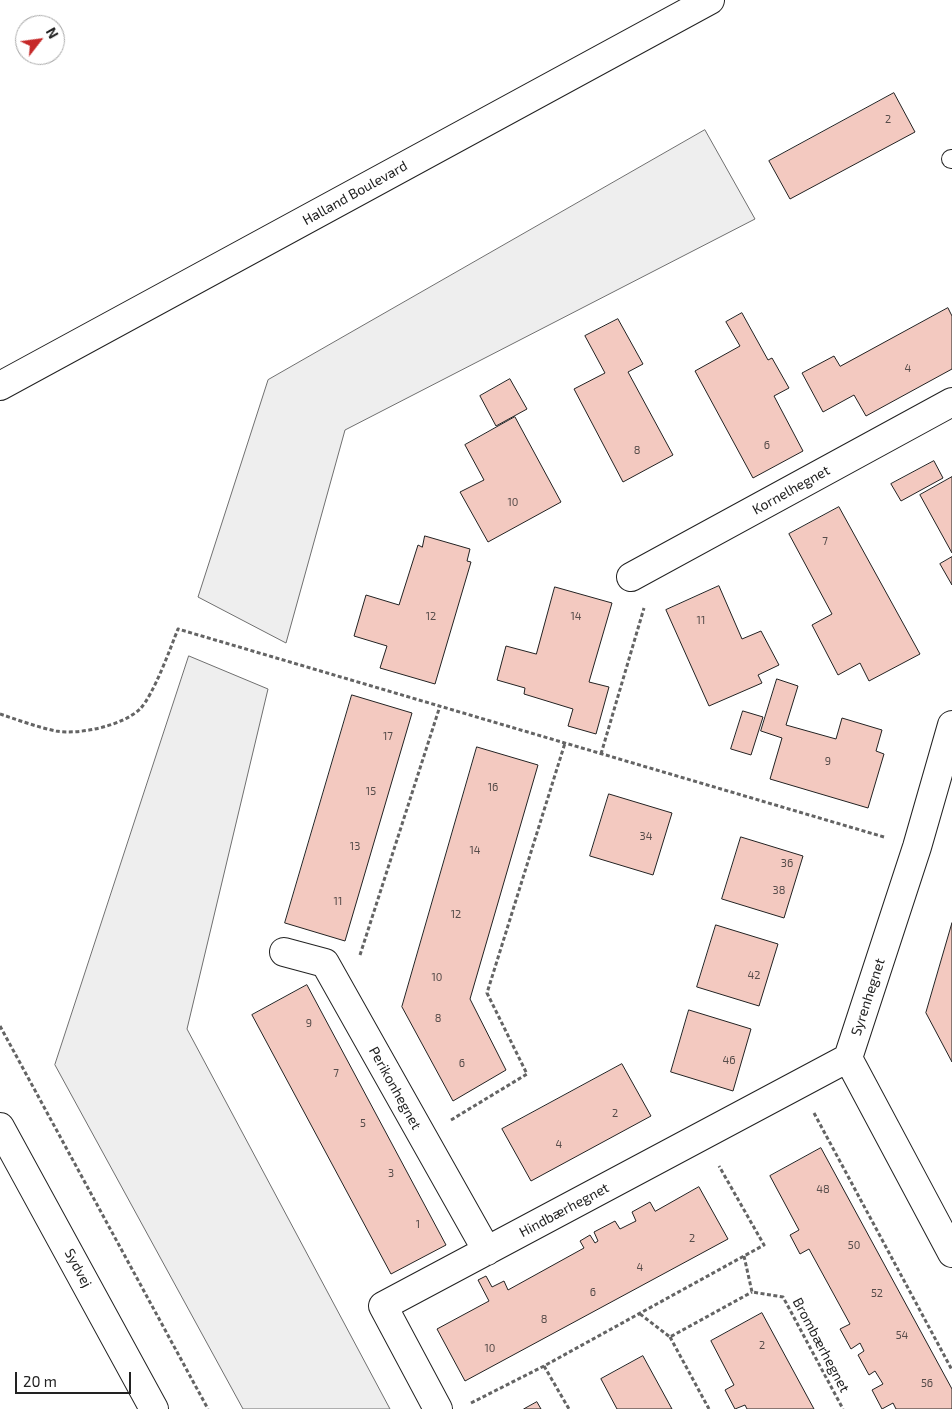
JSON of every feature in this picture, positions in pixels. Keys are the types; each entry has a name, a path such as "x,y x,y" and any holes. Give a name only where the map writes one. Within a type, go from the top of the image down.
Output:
{"street":[{"name":"Halland Boulevard","path":"0,386 710,0"},
{"name":"Kornelhegnet","path":"631,577 952,402"},
{"name":"Syrenhegnet","path":"848,1058 916,847 952,725"},
{"name":"Perikonhegnet","path":"284,952 325,963 487,1251"},
{"name":"Hindbærhegnet","path":"438,1409 383,1306 848,1058"},
{"path":"848,1058 952,1253"},
{"name":"Sydvej","path":"0,1127 154,1409"}],"path":[{"path":"601,754 645,604 631,577"},
{"path":"0,714 57,731 92,729 118,723 140,709 159,676 178,629 916,847"},
{"path":"334,979 363,953 440,706"},
{"path":"422,1137 527,1074 487,993 565,743"},
{"path":"0,1026 208,1409"},
{"path":"798,1085 952,1370"},
{"path":"468,1405 544,1366 764,1245 702,1136"},
{"path":"670,1337 752,1292 744,1256"},
{"name":"Brombærhegnet","path":"752,1292 783,1298 842,1409"},
{"path":"640,1314 670,1337 709,1409"},
{"path":"544,1366 569,1409"}],"shaded area":[{"path":"705,130 755,219 345,430 286,643 198,597 268,380"},
{"path":"189,656 268,689 187,1029 390,1409 243,1409 55,1065"}],"building":[{"path":"894,93 915,132 790,199 769,161"},
{"path":"948,308 952,316 952,369 866,416 854,395 823,412 802,373 834,356 840,366"},
{"path":"742,313 768,360 772,358 789,388 774,396 803,451 753,478 695,371 740,346 726,322"},
{"path":"618,319 643,364 628,372 673,455 623,482 574,389 605,373 585,336"},
{"path":"510,379 527,409 496,426 480,396"},
{"path":"515,417 561,502 488,542 460,492 484,480 465,445"},
{"path":"934,461 943,478 901,501 891,484"},
{"path":"952,477 952,553 920,495"},
{"path":"839,507 920,654 869,681 860,663 838,675 812,625 832,614 789,534"},
{"path":"425,536 470,549 467,561 471,562 435,684 380,668 387,646 354,636 366,595 399,605 418,545 422,547"},
{"path":"952,557 952,585 940,564"},
{"path":"719,586 742,639 761,631 779,665 758,675 762,683 709,706 666,610"},
{"path":"555,587 612,603 589,682 609,687 596,734 568,726 573,709 524,694 525,688 497,680 506,646 536,654"},
{"path":"777,679 798,686 786,725 836,739 842,718 882,730 876,751 884,754 868,808 770,779 782,738 761,731"},
{"path":"352,695 412,713 345,941 285,923"},
{"path":"743,711 763,717 751,755 731,749"},
{"path":"477,747 538,765 470,999 506,1070 453,1101 402,1007"},
{"path":"609,794 672,813 653,875 590,856"},
{"path":"741,837 803,856 784,918 722,899"},
{"path":"952,923 952,1062 926,1013"},
{"path":"716,925 778,944 759,1006 697,987"},
{"path":"307,985 446,1245 391,1274 252,1015"},
{"path":"689,1010 751,1029 733,1091 671,1072"},
{"path":"622,1064 651,1116 531,1181 502,1129"},
{"path":"821,1148 952,1389 952,1409 896,1409 893,1403 882,1409 872,1390 883,1384 875,1371 869,1375 858,1355 864,1351 860,1343 851,1349 840,1329 850,1324 809,1249 800,1254 790,1235 799,1230 770,1176"},
{"path":"699,1187 728,1239 465,1381 437,1329 489,1301 478,1280 486,1276 492,1287 504,1281 508,1290 584,1248 580,1241 590,1235 595,1243 598,1241 594,1232 615,1221 620,1229 636,1221 632,1212 650,1202 655,1211"},
{"path":"762,1313 814,1409 747,1409 745,1405 735,1409 725,1390 734,1385 711,1341"},
{"path":"643,1356 672,1409 617,1409 601,1379"},
{"path":"537,1402 541,1409 524,1409"}]}
